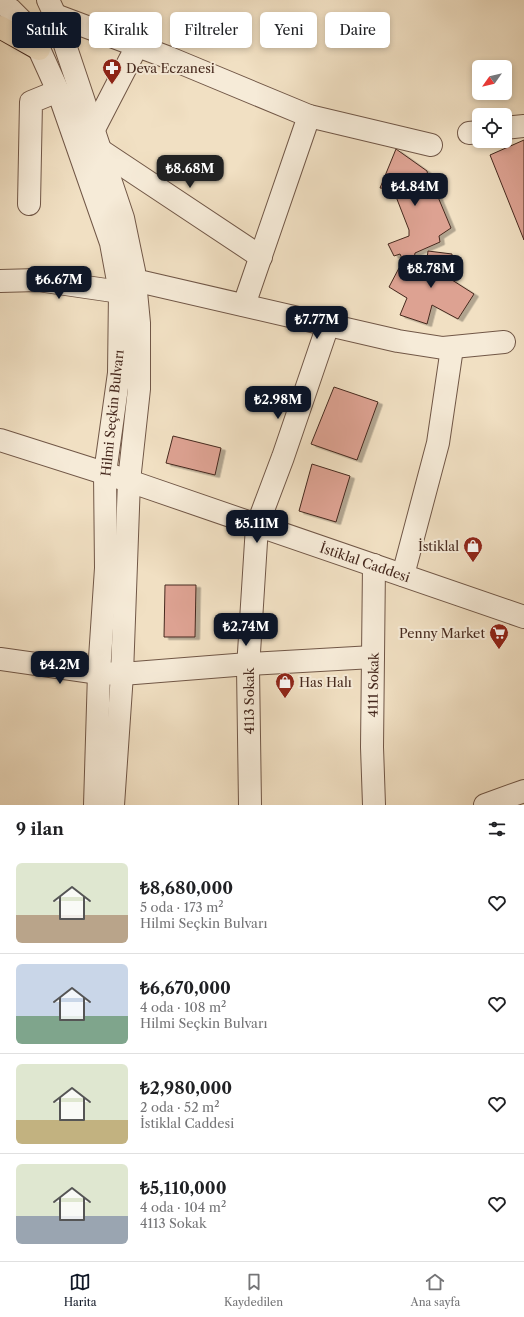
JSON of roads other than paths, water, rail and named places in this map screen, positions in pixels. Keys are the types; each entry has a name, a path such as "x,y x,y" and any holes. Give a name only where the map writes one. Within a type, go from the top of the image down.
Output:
{"main road":[{"path":"0,27 39,49"}],"street":[{"name":"Hilmi Seçkin Bulvarı","path":"0,2 12,10 23,22 39,49 58,91 139,323 139,389 129,481 122,674 113,805"},
{"name":"Hilmi Seçkin Bulvarı","path":"51,8 123,218 127,286 119,373 105,473 106,568 99,673 95,805"},
{"path":"51,8 89,25"},
{"path":"136,48 96,141 261,257"},
{"path":"142,48 309,116 431,145"},
{"path":"29,204 31,102 58,91"},
{"path":"244,305 309,116"},
{"path":"512,127 524,126"},
{"path":"0,281 38,280 127,286 244,305 398,341 443,348 504,342"},
{"name":"4113 Sokak","path":"250,805 248,664 257,526 283,458 328,325"},
{"path":"403,575 438,443 452,348"},
{"name":"İstiklal Caddesi","path":"0,440 129,481 524,617"},
{"name":"4111 Sokak","path":"374,565 372,747 374,805"},
{"path":"0,659 99,673 122,674 248,664 373,657"},
{"path":"493,804 524,791"}],"place":[{"name":"Deva Eczanesi","path":"112,85"},
{"name":"İstiklal","path":"473,563"},
{"name":"Penny Market","path":"499,650"},
{"name":"Has Halı","path":"285,699"}]}
